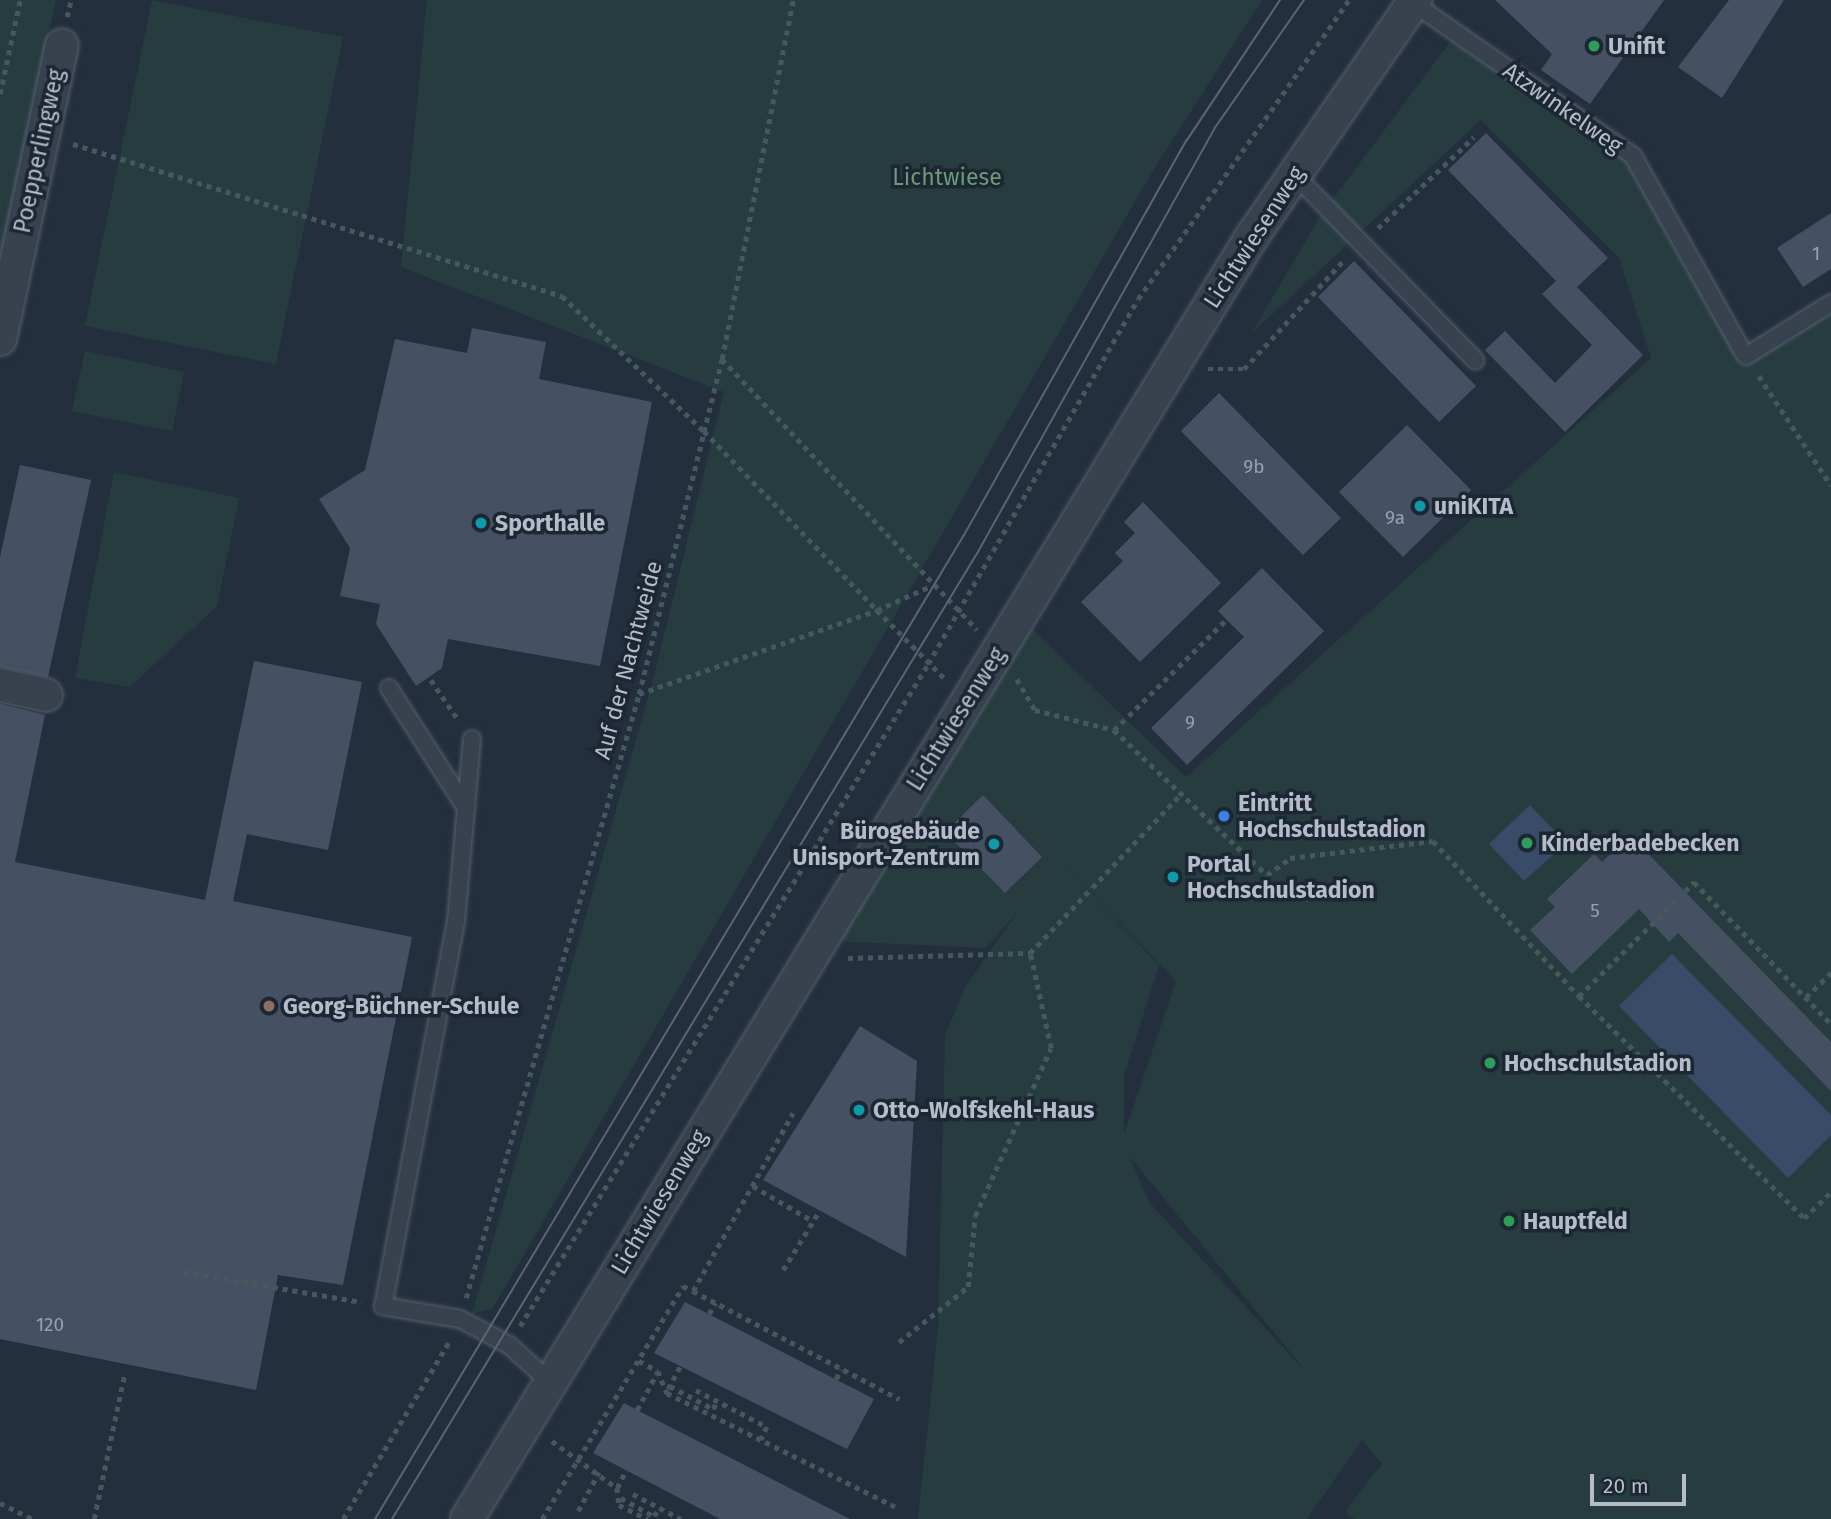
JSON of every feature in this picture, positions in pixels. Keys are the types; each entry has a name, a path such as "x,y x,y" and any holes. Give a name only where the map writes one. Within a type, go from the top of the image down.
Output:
{"street":[{"name":"Lichtwiesenweg","path":"467,1519 806,959 1172,368 1294,174 1414,1"},
{"name":"Poepperlingweg","path":"0,339 62,45"},
{"path":"0,685 46,695"}],"lane":[{"name":"Atzwinkelweg","path":"1414,1 1633,156 1745,354"},
{"path":"1294,174 1475,360"},
{"path":"1745,354 1831,303"},
{"path":"389,688 466,808"},
{"path":"472,739 456,921 383,1306 460,1319 509,1345 550,1382"}],"path":[{"path":"0,94 20,0"},
{"name":"Auf der Nachtweide","path":"343,1519 434,1373 460,1319 639,694 722,359 793,0"},
{"path":"509,1345 928,664 1138,299 1349,0"},
{"path":"42,134 562,296 705,431 928,664 968,700"},
{"path":"1172,368 1244,369 1362,243 1474,137"},
{"path":"1745,354 1831,485"},
{"path":"722,359 957,614 999,649 1035,710 1114,730 1267,875 1290,858 1433,841 1579,996 1804,1218 1831,1192"},
{"path":"639,694 877,610 931,586"},
{"path":"1114,730 1226,620"},
{"path":"430,680 449,707"},
{"path":"806,959 1030,953 1182,793"},
{"path":"1685,891 1693,882 1831,1024"},
{"path":"1579,996 1678,898"},
{"path":"899,1342 968,1287 975,1216 1051,1048 1030,953"},
{"path":"1806,997 1831,973"},
{"path":"693,1291 774,1153 793,1113"},
{"path":"753,1186 813,1221"},
{"path":"783,1270 818,1213"},
{"path":"184,1272 351,1301"},
{"path":"542,1519 683,1286 900,1399"},
{"path":"709,1314 715,1303"},
{"path":"639,1361 659,1371 667,1393 898,1508"},
{"path":"667,1393 680,1366"},
{"path":"836,1380 841,1369"},
{"path":"638,1410 659,1371"},
{"path":"94,1519 125,1372"},
{"path":"670,1386 712,1409 716,1401"},
{"path":"696,1390 767,1427 761,1440"},
{"path":"579,1458 617,1488 621,1498 619,1506 648,1519"},
{"path":"617,1488 626,1470"},
{"path":"578,1511 599,1472"},
{"path":"633,1494 681,1519"},
{"path":"621,1498 654,1517 659,1508"},
{"path":"0,1503 33,1519"}],"green space":[{"path":"0,0 56,0 0,259"},
{"path":"152,0 343,37 276,364 85,326"},
{"name":"Lichtwiese","path":"427,0 1262,0 1151,174 493,1308 472,1314 652,684 724,392 401,267"},
{"name":"Hochschulstadion","path":"1456,34 1630,158 1744,362 1831,309 1831,1519 1354,1519 1345,1511 1382,1464 1362,1440 1307,1519 918,1519 938,1329 945,1036 965,987 1019,910 986,948 830,941 1028,625 1186,777 1651,358 1619,258 1481,120 1251,334 1321,215","holes":["1060,860 1176,981 1124,1134 1124,1076 1159,965","1129,1156 1305,1370 1305,1371 1149,1202"]},
{"path":"85,351 184,372 172,431 72,411"},
{"path":"114,472 239,498 217,606 130,687 75,678"}],"water":[{"name":"Kinderbadebecken","path":"1530,805 1566,843 1524,881 1489,844"},
{"path":"1672,954 1831,1115 1831,1135 1788,1178 1619,1006"}],"building":[{"name":"Unifit","path":"1495,0 1664,0 1590,104 1541,70 1552,54"},
{"path":"1729,0 1784,0 1722,98 1678,67"},
{"path":"1486,133 1608,258 1577,287 1643,355 1565,432 1485,350 1505,331 1555,383 1592,345 1542,294 1556,281 1448,170"},
{"path":"1831,213 1831,269 1803,287 1777,248"},
{"path":"1354,261 1476,386 1439,422 1318,297"},
{"name":"Sporthalle","path":"472,328 546,342 539,379 652,402 600,666 448,639 442,668 416,686 376,624 380,604 340,596 350,548 319,499 365,470 395,339 467,353"},
{"path":"1219,393 1341,518 1303,555 1181,431"},
{"path":"1407,425 1471,490 1403,557 1339,492"},
{"path":"20,465 91,480 48,677 0,667 0,557"},
{"path":"1143,502 1221,583 1140,662 1081,602 1123,561 1115,553 1135,533 1124,522"},
{"path":"1262,568 1324,631 1187,765 1151,728 1244,637 1218,611"},
{"path":"254,661 362,682 328,850 247,834 233,901 412,937 343,1285 278,1275 256,1390 0,1339 0,704 45,715 15,862 205,900"},
{"name":"Bürogebäude Unisport-Zentrum","path":"983,795 1042,857 1005,893 945,832"},
{"path":"1630,835 1831,1042 1831,1091 1678,933 1669,942 1639,909 1572,974 1530,930 1555,907 1547,899 1594,854 1602,862"},
{"name":"Otto-Wolfskehl-Haus","path":"860,1026 917,1061 906,1257 763,1180"},
{"path":"685,1302 874,1399 847,1449 654,1353"},
{"path":"624,1403 850,1519 720,1519 593,1453"}],"tram line":[{"path":"375,1519 964,535 1187,140 1280,0"},
{"path":"392,1519 979,550 1214,129 1304,0"}],"place":[{"name":"Unifit","path":"1594,46"},
{"name":"uniKITA","path":"1420,506"},
{"name":"Sporthalle","path":"481,523"},
{"name":"Eintritt Hochschulstadion","path":"1224,816"},
{"name":"Kinderbadebecken","path":"1527,843"},
{"name":"Bürogebäude Unisport-Zentrum","path":"994,844"},
{"name":"Portal Hochschulstadion","path":"1173,877"},
{"name":"Georg-Büchner-Schule","path":"269,1006"},
{"name":"Hochschulstadion","path":"1490,1063"},
{"name":"Otto-Wolfskehl-Haus","path":"859,1110"},
{"name":"Hauptfeld","path":"1509,1221"}]}
